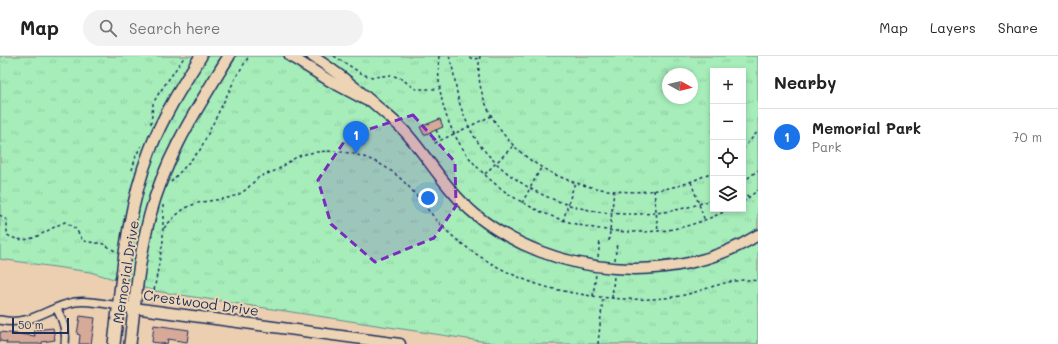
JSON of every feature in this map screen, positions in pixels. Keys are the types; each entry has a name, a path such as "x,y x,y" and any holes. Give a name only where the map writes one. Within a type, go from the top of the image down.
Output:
{"main road":[{"name":"Memorial Drive","path":"114,344 132,210 141,176 162,121 201,56"},
{"name":"Memorial Drive","path":"130,344 142,250 150,215 160,184 182,134 229,56"}],"street":[{"path":"290,56 330,81 372,102"},
{"path":"312,56 342,76 391,117 407,134 448,188 476,215 505,235 536,250 581,264 615,268 646,269 678,265 715,255 758,235"},
{"name":"Crestwood Drive","path":"0,320 18,322 35,318 57,308 76,302 151,309 400,344"},
{"path":"57,308 63,321 65,344"}],"path":[{"path":"169,187 176,175 200,150 236,77 249,56"},
{"path":"334,56 364,75 373,77 391,75 400,78 416,89 440,89"},
{"path":"439,56 440,89 454,134 466,152 485,174 506,192 522,203 563,221 610,231 658,231 705,221 724,212"},
{"path":"449,56 453,65 458,98 479,144 518,180 569,204 587,210 611,214 657,213 699,204 710,200"},
{"path":"469,58 480,57 480,87 484,100 491,116 513,146 542,168 557,176 575,182 614,190 654,190 690,182 710,172"},
{"path":"430,132 435,143 491,116"},
{"path":"436,130 441,140"},
{"path":"746,146 758,133"},
{"path":"485,174 513,146"},
{"path":"164,228 175,216 188,207 239,194 249,188 260,176 278,170 301,155 325,151 345,152 372,160 397,175 450,234 489,261 529,281 548,287 603,298 663,298 691,294 741,280 758,281"},
{"path":"522,203 542,168"},
{"path":"746,180 758,170"},
{"path":"563,221 575,182"},
{"path":"690,182 705,221"},
{"path":"609,241 614,190"},
{"path":"654,190 658,231"},
{"path":"746,200 758,190"},
{"path":"746,194 749,198"},
{"path":"151,309 161,257 164,228 164,204"},
{"path":"0,215 7,220 7,235 16,240 25,241 65,222 76,229 83,241 104,244 115,251"},
{"path":"593,296 600,241"},
{"path":"612,298 617,242"},
{"path":"598,344 603,298"}],"highlighted area":[{"path":"413,115 455,162 456,206 434,238 375,262 331,224 318,180 348,136"}],"green space":[{"path":"0,56 758,56 758,344 500,344 155,291 90,272 0,259"}],"building":[{"path":"440,119 443,127 424,135 420,127"},
{"path":"80,316 95,318 91,344 79,344 80,335 77,334"},
{"path":"154,325 189,330 187,342 168,339 167,344 152,342"},
{"path":"53,328 55,340 42,342 42,344 6,344 7,342 0,341 0,332 35,336 34,330"}],"place":[{"name":"Memorial Park","path":"356,154"}]}
